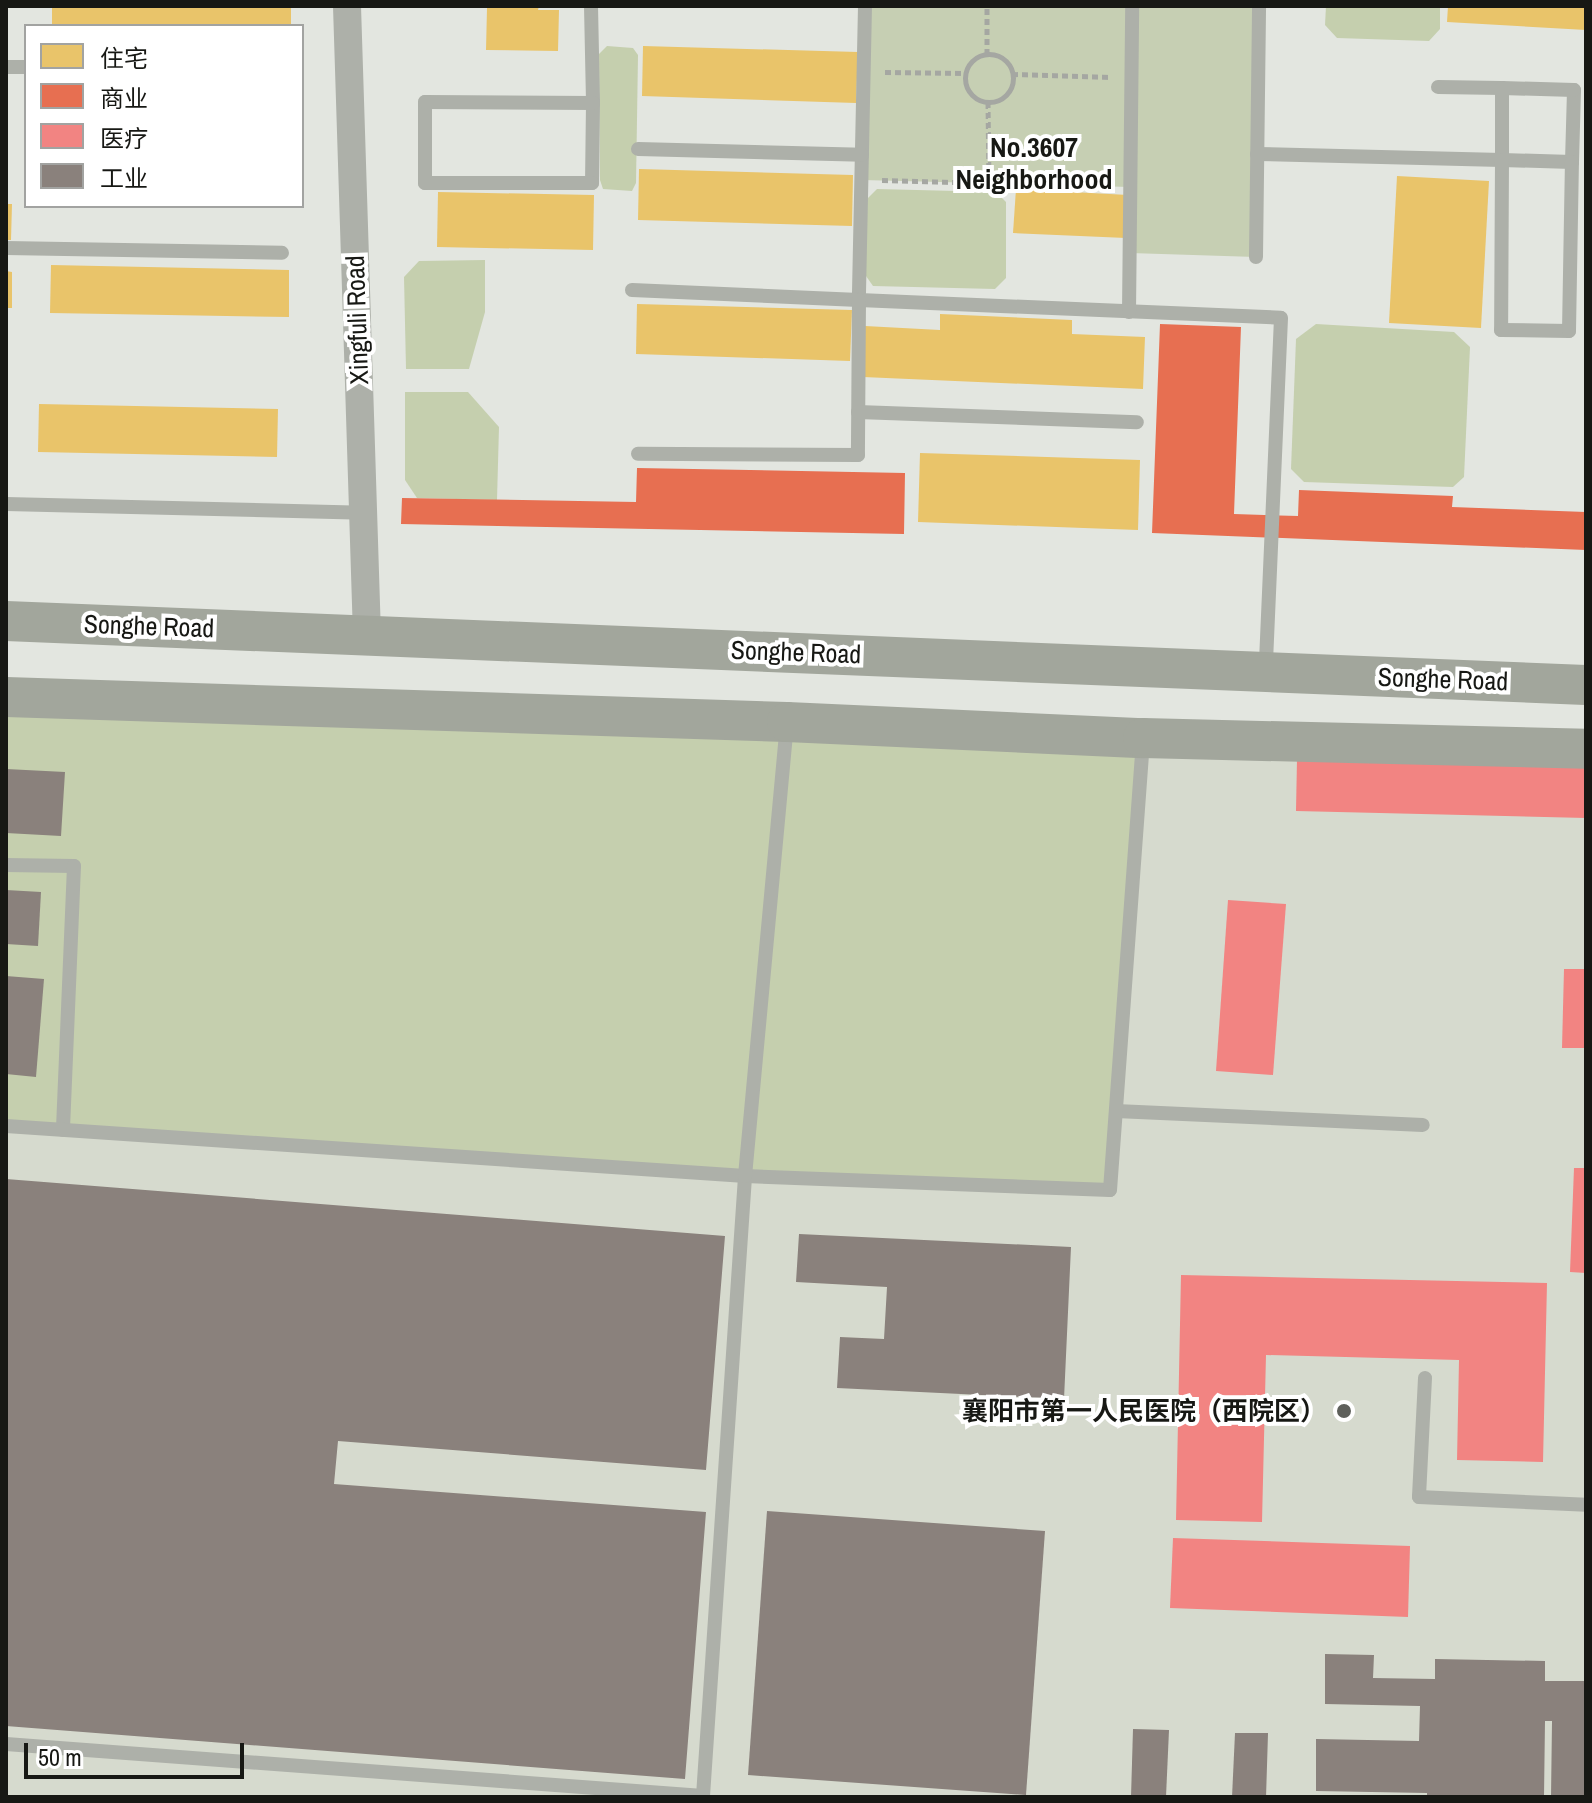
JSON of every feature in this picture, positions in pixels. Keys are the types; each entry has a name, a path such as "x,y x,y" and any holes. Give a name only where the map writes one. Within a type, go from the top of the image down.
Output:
{"main road":[{"name":"Songhe Road","path":"6,621 1586,685"},
{"path":"6,697 787,722 1143,738 1586,749"}],"street":[{"name":"Xingfuli Road","path":"347,6 367,634"}],"lane":[{"path":"591,6 593,103 592,183 425,183 425,102 593,103"},
{"path":"638,454 858,455 865,6"},
{"path":"1129,312 1132,6"},
{"path":"1256,257 1259,6"},
{"path":"1438,87 1502,88 1574,90 1569,331 1501,330 1502,88"},
{"path":"638,149 862,155"},
{"path":"1257,154 1572,162"},
{"path":"6,248 282,253"},
{"path":"632,290 1281,318 1266,672"},
{"path":"858,412 1137,422"},
{"path":"6,504 363,513"},
{"path":"6,1744 703,1796 745,1176 787,722"},
{"path":"6,1126 745,1176 1110,1190 1143,738"},
{"path":"6,865 74,866 63,1130"},
{"path":"1116,1111 1423,1125"},
{"path":"1425,1378 1419,1497 1586,1505"}],"path":[{"path":"987,6 987,54"},
{"path":"987,54 1002,58 1012,74 1007,94 988,102 971,95 965,73 972,60 987,54"},
{"path":"864,72 965,73"},
{"path":"1012,74 1131,77"},
{"path":"988,102 989,183"},
{"path":"862,180 1130,187"}],"shaded area":[{"path":"6,697 1586,749 1586,1797 6,1797"}],"green space":[{"path":"865,6 1259,6 1256,257 1130,253 1130,187 862,180"},
{"path":"1326,6 1440,6 1440,29 1429,41 1337,38 1325,25"},
{"path":"607,46 633,48 638,55 636,183 632,191 603,189 600,180 599,54"},
{"path":"877,189 996,192 1006,202 1006,278 995,289 873,286 866,276 866,200"},
{"path":"485,260 485,312 469,369 406,369 404,277 419,261"},
{"path":"1316,324 1454,332 1470,347 1464,477 1453,487 1304,482 1291,469 1296,339"},
{"path":"405,392 468,392 499,427 497,500 417,498 405,480"},
{"path":"6,697 1143,738 1110,1190 745,1176 6,1126"}],"building: 住宅":[{"path":"52,6 291,6 291,24 52,24"},
{"path":"539,6 538,10 559,10 558,51 486,50 487,8"},
{"path":"1448,6 1586,6 1586,30 1447,22"},
{"path":"643,46 858,52 856,103 642,96"},
{"path":"639,169 853,175 852,226 638,220"},
{"path":"1397,176 1489,181 1481,328 1389,323"},
{"path":"1016,189 1128,195 1126,238 1013,233"},
{"path":"438,192 594,195 593,250 437,247"},
{"path":"6,204 12,204 11,240 6,240"},
{"path":"51,265 289,270 289,317 50,313"},
{"path":"6,271 12,272 12,308 6,308"},
{"path":"637,304 852,310 850,361 636,354"},
{"path":"940,314 1072,320 1072,334 1145,337 1143,389 863,377 865,326 940,330"},
{"path":"39,404 278,409 277,457 38,452"},
{"path":"920,453 1140,460 1138,530 918,522"}],"building: 商业":[{"path":"1160,324 1241,327 1234,514 1298,516 1299,490 1453,496 1452,507 1586,512 1586,550 1152,533"},
{"path":"637,468 905,473 904,534 401,524 402,498 636,502"}],"building: 医疗":[{"path":"1297,760 1586,767 1586,818 1296,811"},
{"path":"1228,900 1286,904 1273,1075 1216,1071"},
{"path":"1564,969 1586,969 1586,1048 1562,1048"},
{"path":"1574,1168 1586,1168 1586,1273 1570,1272"},
{"path":"1181,1275 1547,1283 1543,1462 1457,1460 1459,1360 1266,1355 1262,1522 1176,1520"},
{"path":"1173,1538 1410,1546 1408,1617 1170,1608"}],"building: 工业":[{"path":"6,769 65,772 61,836 6,833"},
{"path":"6,890 41,892 38,946 6,944"},
{"path":"6,976 44,979 36,1077 6,1074"},
{"path":"6,1179 725,1236 706,1470 338,1441 334,1484 706,1512 685,1779 6,1726"},
{"path":"799,1234 1071,1247 1064,1399 837,1388 840,1337 884,1339 887,1287 796,1282"},
{"path":"767,1511 1045,1531 1026,1795 748,1775"},
{"path":"1325,1654 1374,1655 1373,1678 1435,1679 1435,1659 1545,1661 1545,1681 1586,1681 1586,1797 1551,1797 1552,1721 1545,1721 1544,1797 1427,1797 1427,1793 1316,1791 1316,1739 1419,1741 1420,1706 1325,1704"},
{"path":"1133,1729 1169,1730 1166,1797 1131,1797"},
{"path":"1235,1733 1268,1733 1266,1797 1232,1797"}],"place":[{"name":"襄阳市第一人民医院（西院区）","path":"1344,1411"}],"district":[{"name":"No.3607 Neighborhood","path":"1034,163"}]}
